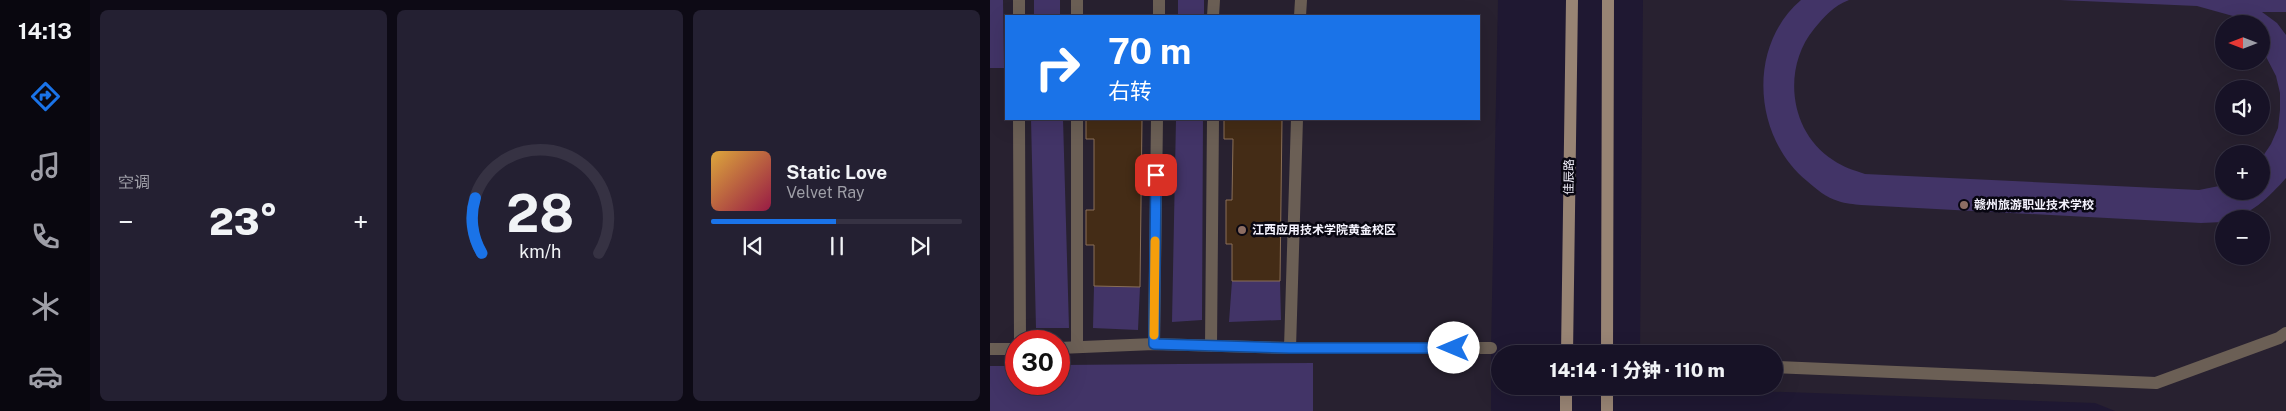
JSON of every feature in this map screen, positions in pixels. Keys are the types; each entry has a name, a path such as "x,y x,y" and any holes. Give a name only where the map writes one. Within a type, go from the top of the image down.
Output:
{"main road":[{"name":"佳辰路","path":"1567,345 1572,0"},
{"path":"1608,0 1608,345"},
{"path":"1566,395 1566,411"},
{"path":"1607,395 1607,411"}],"street":[{"path":"1019,0 1019,15"},
{"path":"1077,0 1077,15"},
{"path":"1159,0 1159,15"},
{"path":"1213,15 1214,0"},
{"path":"1300,0 1300,15"},
{"path":"1020,120 1020,330"},
{"path":"1077,120 1077,347"},
{"path":"1154,344 1157,120"},
{"path":"1211,346 1213,120"},
{"path":"1290,348 1297,120"},
{"path":"1783,367 2156,383 2280,338 2286,333"},
{"path":"1070,347 1154,344 1290,348 1491,348"},
{"path":"990,350 1005,349"}],"shaded area":[{"name":"江西应用技术学院黄金校区","path":"990,0 1498,0 1491,411 990,411"},
{"path":"990,0 1003,0 1004,68 990,68"},
{"path":"1034,0 1060,0 1060,15 1034,15"},
{"path":"1178,0 1204,0 1204,15 1178,15"},
{"name":"赣州旅游职业技术学校","path":"1643,0 2286,0 2286,411 2115,411 2095,403 1783,392 1783,345 1640,345"},
{"path":"1801,0 1849,0 1834,8 1814,29 1804,45 1797,62 1794,80 1795,99 1799,117 1807,133 1818,148 1833,160 1848,168 1865,174 2199,190 2215,187 2215,200 2264,200 2251,210 2215,210 2215,222 2201,223 1861,205 1834,200 1814,187 1789,162 1776,141 1767,117 1764,91 1765,66 1772,42 1784,19"},
{"path":"2060,0 2286,0 2286,12 2262,12 2266,15 2229,15 2197,6"},
{"path":"2270,18 2277,23 2286,35 2286,178 2270,195 2270,146 2278,128 2280,93 2276,76 2270,64"},
{"path":"1031,120 1063,120 1069,328 1036,328"},
{"path":"1176,120 1203,120 1202,320 1172,322"},
{"path":"1232,281 1280,281 1281,320 1229,322"},
{"path":"1094,286 1140,287 1138,330 1093,328"},
{"path":"1313,363 1313,411 990,411 990,366 1005,366 1005,395 1070,395 1070,365"}],"building":[{"path":"1086,120 1142,120 1140,287 1094,286 1094,245 1086,245 1086,210 1094,210 1094,139 1086,139"},
{"path":"1224,120 1282,120 1280,281 1232,281 1232,244 1226,244 1226,200 1232,200 1233,139 1224,139"}],"slow traffic":[{"path":"1154,335 1155,241"}],"place":[{"name":"赣州旅游职业技术学校","path":"1964,205"},
{"name":"江西应用技术学院黄金校区","path":"1242,230"}],"route":[{"path":"1156,175 1154,344 1290,348 1454,348"}]}
